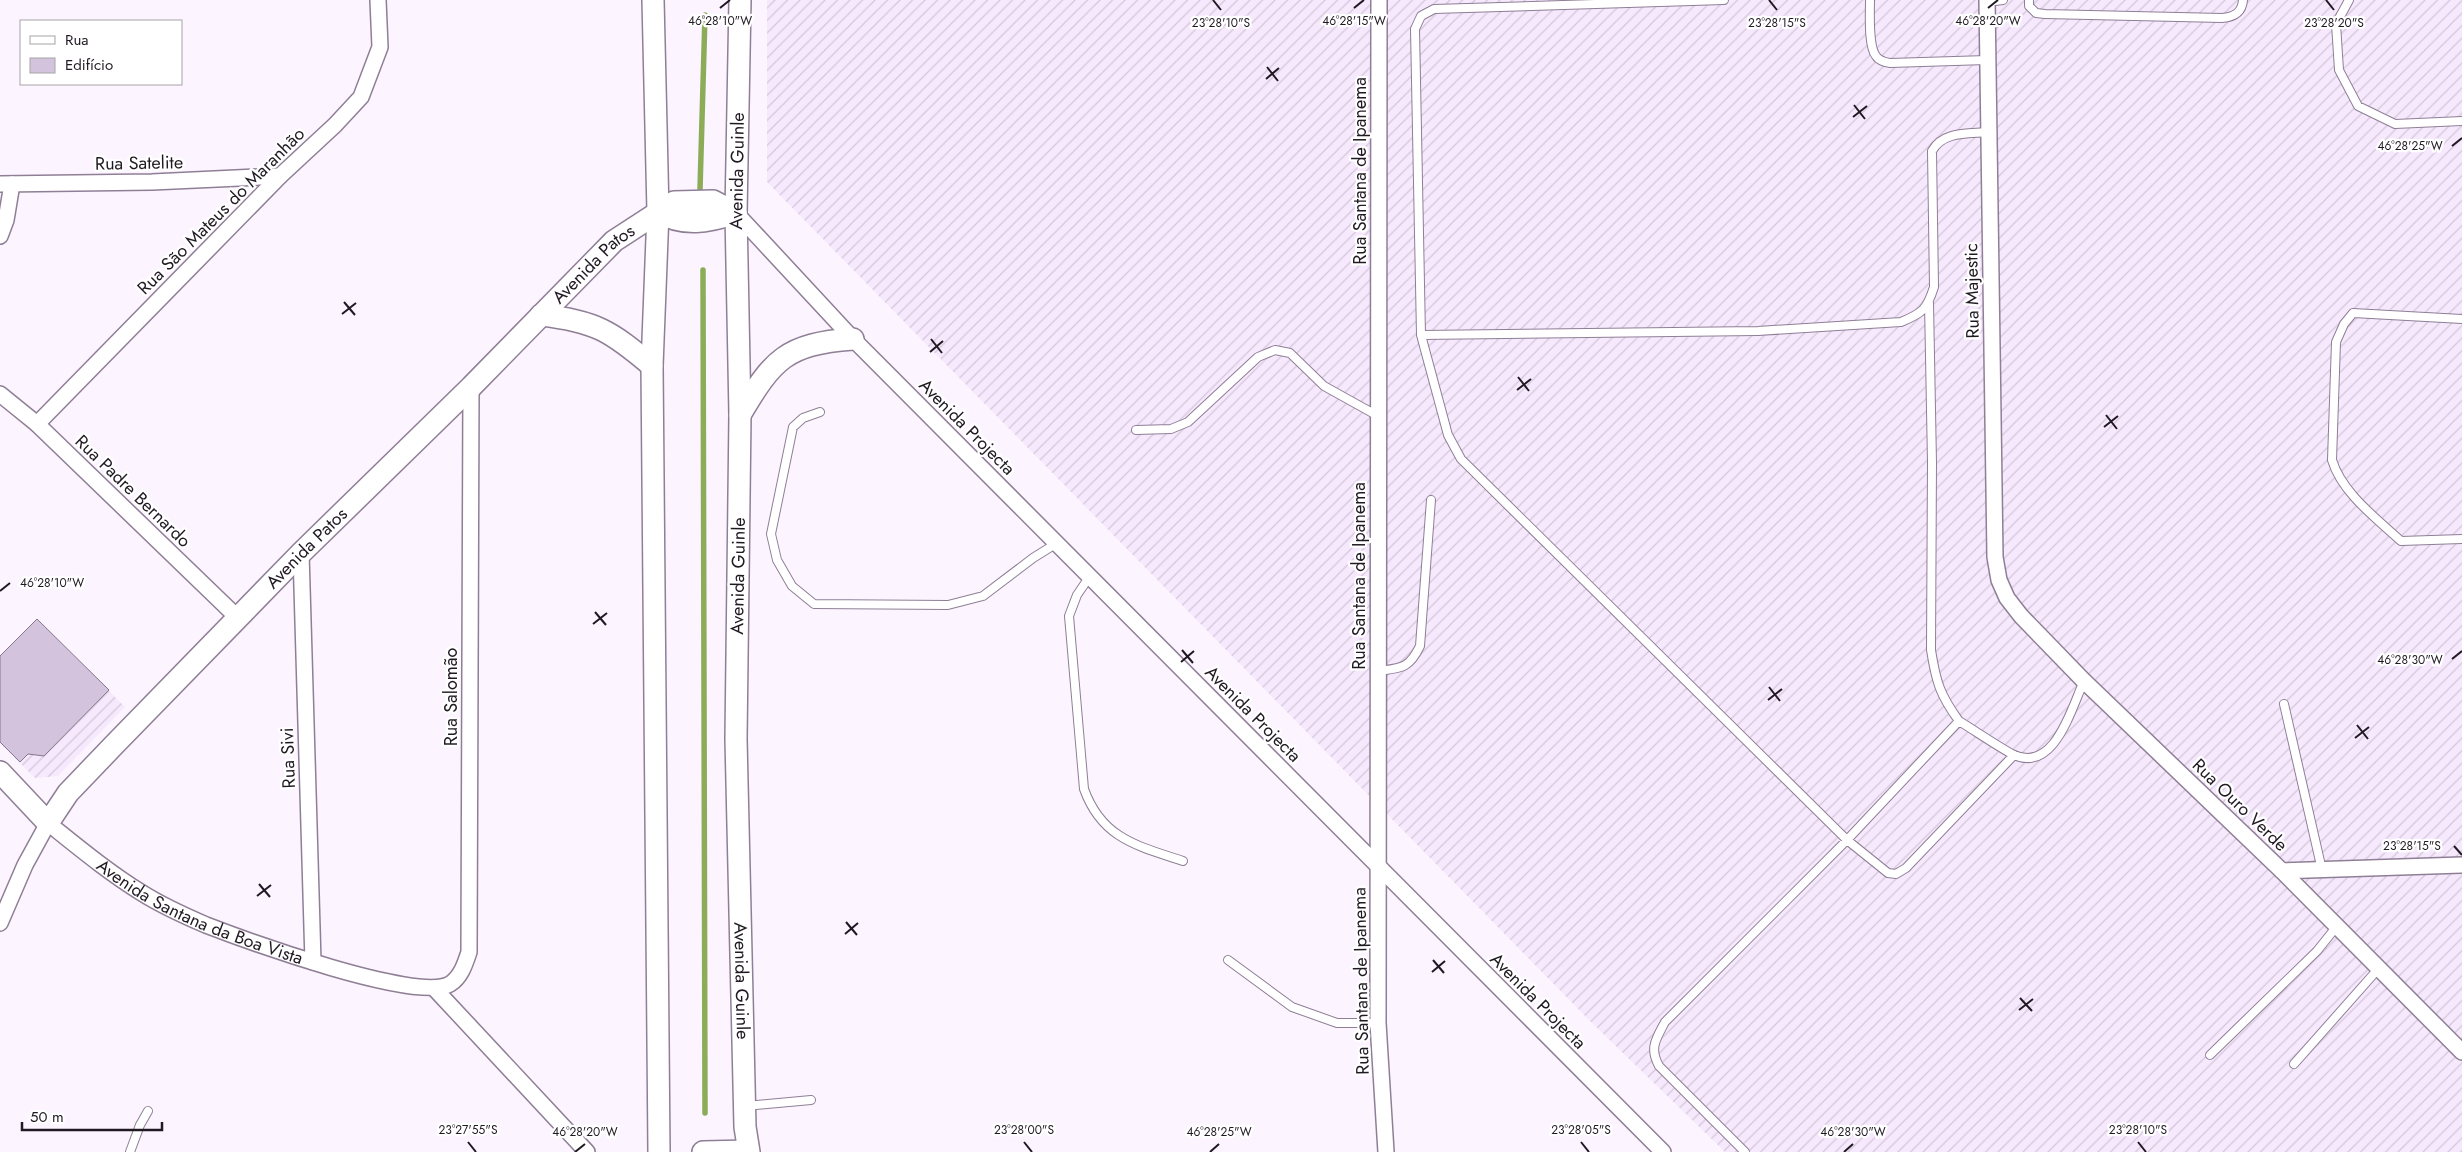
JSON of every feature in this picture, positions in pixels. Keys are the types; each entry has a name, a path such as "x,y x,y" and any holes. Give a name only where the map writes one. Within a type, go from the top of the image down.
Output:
{"street":[{"name":"Rua São Mateus do Maranhão","path":"37,424 280,176 361,98 380,47 378,0"},
{"path":"653,0 658,212 652,366 659,1152"},
{"name":"Avenida Guinle","path":"740,0 736,213 740,416 736,739 744,1106 748,1152"},
{"name":"Rua Santana de Ipanema","path":"1379,0 1378,1023 1386,1152"},
{"name":"Rua Majestic","path":"1987,1 1995,557 1999,580"},
{"name":"Rua Satelite","path":"6,184 152,182 280,176"},
{"path":"0,236 6,220 6,184"},
{"path":"658,212 674,221 712,220 736,213"},
{"name":"Avenida Patos","path":"0,924 24,864 68,793 301,553 471,387 614,241 658,212"},
{"name":"Avenida Projecta","path":"736,213 854,338 1663,1152"},
{"path":"541,316 572,319 602,328 628,345 652,366"},
{"path":"740,416 761,379 775,363 797,349 820,341 854,338"},
{"name":"Rua Salomão","path":"434,988 450,984 463,970 469,952 471,387"},
{"name":"Rua Padre Bernardo","path":"0,394 37,424 238,618"},
{"name":"Rua Sivi","path":"301,553 313,962"},
{"name":"Rua Ouro Verde","path":"1999,580 2007,598 2021,616 2084,681 2282,871 2462,1052"},
{"name":"Avenida Santana da Boa Vista","path":"0,772 48,823 92,859 143,894 205,924 313,962 407,986 434,988"},
{"path":"2282,871 2462,865"},
{"path":"434,988 587,1152"},
{"path":"703,1152 748,1152"}],"lane":[{"path":"1724,0 1483,6 1434,9 1421,16 1415,29 1421,335 1448,435 1461,460 1847,840 1888,873 1896,874 1906,868 2014,755"},
{"path":"1870,0 1872,45 1875,56 1881,60 1890,63 1988,60"},
{"path":"1987,1 2002,0"},
{"path":"2029,0 2029,6 2036,12 2045,14 2222,18 2233,17 2241,11 2243,0"},
{"path":"2349,0 2336,24 2338,70 2358,106 2395,124 2462,121"},
{"path":"1988,132 1946,137 1937,143 1932,151 1934,286 1929,303 1932,462 1931,650 1935,676 1943,698 1959,721 2014,755 2030,758 2040,757 2048,751 2059,736 2084,681"},
{"path":"1421,335 1758,331 1902,322 1919,315 1929,303"},
{"path":"2462,319 2353,312 2344,324 2336,342 2332,460 2337,475 2352,493 2400,541 2462,539"},
{"path":"1136,430 1171,430 1188,422 1258,357 1275,350 1290,353 1324,386 1378,416"},
{"path":"820,412 803,418 793,427 771,534 777,560 792,586 814,604 948,605 983,596 1033,558 1057,543"},
{"path":"1378,671 1402,668 1414,660 1420,646 1431,500"},
{"path":"1090,576 1077,595 1070,616 1084,789 1090,805 1104,824 1128,842 1183,861"},
{"path":"2284,704 2322,870"},
{"path":"1745,1152 1659,1066 1653,1055 1655,1040 1665,1022 1847,840 1959,721"},
{"path":"2210,1055 2317,951 2337,926"},
{"path":"1228,960 1292,1007 1337,1023 1378,1023"},
{"path":"2294,1064 2379,968"},
{"path":"744,1106 811,1100"},
{"path":"130,1152 140,1125 148,1111"}],"shaded area":[{"path":"767,0 2462,0 2462,1152 1725,1152 1591,1022 767,182"},
{"path":"37,619 125,707 58,776 35,778 0,743 0,656"}],"building":[{"path":"37,619 109,690 44,756 28,754 20,762 0,742 0,656"}],"waterway":[{"path":"700,189 705,15"},
{"path":"703,270 705,1113"}]}
